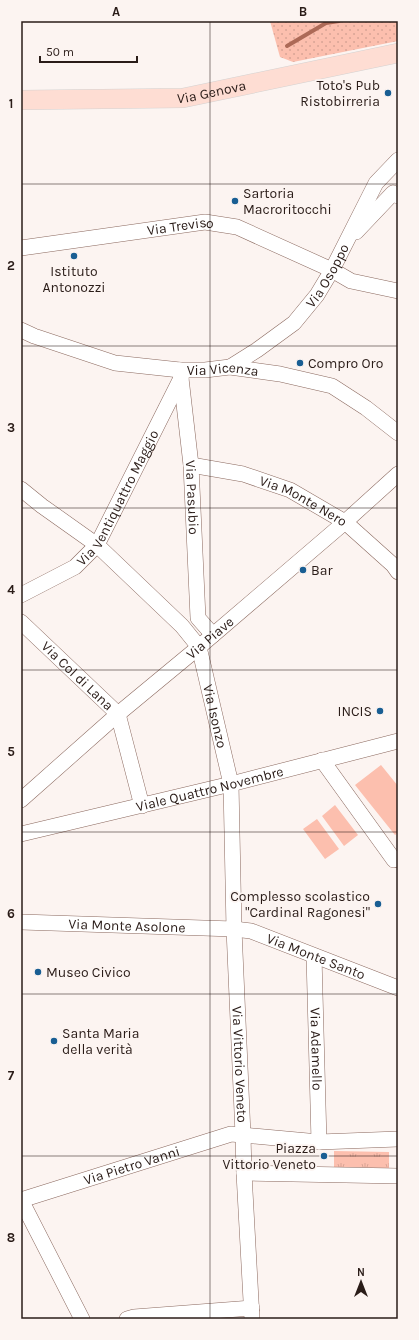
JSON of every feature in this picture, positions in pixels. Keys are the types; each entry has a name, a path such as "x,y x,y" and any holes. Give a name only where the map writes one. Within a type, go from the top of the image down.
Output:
{"main road":[{"name":"Via Genova","path":"21,100 183,98 398,53"}],"street":[{"name":"Via Osoppo","path":"230,367 257,350 294,322 317,295 332,270 376,183 398,160"},
{"path":"345,244 394,193 398,196"},
{"name":"Via Treviso","path":"21,248 205,222 237,227 332,270 351,281 398,292"},
{"name":"Via Vicenza","path":"21,325 28,333 115,363 181,374 230,367 280,374 332,386 366,408 398,433"},
{"name":"Via Pasubio","path":"181,374 191,465 198,618"},
{"name":"Via Ventiquattro Maggio","path":"21,595 75,567 97,545 181,374"},
{"name":"Via Monte Nero","path":"191,465 243,474 290,490 345,522 393,565 398,572"},
{"name":"Via Piave","path":"21,800 118,714 345,522 398,474"},
{"name":"Via Isonzo","path":"21,489 42,506 97,545 182,626 199,647 231,784 234,929"},
{"path":"182,626 198,618 213,635"},
{"name":"Via Col di Lana","path":"21,622 118,714 142,806"},
{"name":"Viale Quattro Novembre","path":"21,834 231,784 398,740"},
{"path":"322,760 394,860"},
{"name":"Via Monte Asolone","path":"21,922 234,929"},
{"name":"Via Monte Santo","path":"234,929 251,931 398,988"},
{"name":"Via Vittorio Veneto","path":"234,929 244,1173 252,1313"},
{"name":"Via Adamello","path":"314,956 319,1142"},
{"name":"Via Pietro Vanni","path":"21,1200 231,1134 243,1135"},
{"path":"243,1135 319,1142 398,1139"},
{"path":"244,1173 398,1176"},
{"path":"21,1200 82,1319"},
{"path":"127,1319 134,1316 252,1313"}],"green space":[{"path":"270,21 398,21 398,41 293,62 280,57"},
{"path":"381,765 398,786 398,833 395,835 355,785"},
{"path":"335,805 358,835 344,846 322,816"},
{"path":"317,819 339,849 325,859 303,829"},
{"path":"334,1151 389,1152 389,1168 334,1167"}],"waterway":[{"path":"287,46 326,23 339,21"}],"place":[{"name":"Toto's Pub Ristobirreria","path":"388,93"},
{"name":"Sartoria Macroritocchi","path":"235,201"},
{"name":"Istituto Antonozzi","path":"74,256"},
{"name":"Compro Oro","path":"300,363"},
{"name":"Bar","path":"303,570"},
{"name":"INCIS","path":"380,711"},
{"name":"Complesso scolastico \"Cardinal Ragonesi\"","path":"378,904"},
{"name":"Museo Civico","path":"38,972"},
{"name":"Santa Maria della verità","path":"54,1041"},
{"name":"Piazza Vittorio Veneto","path":"324,1156"}]}
